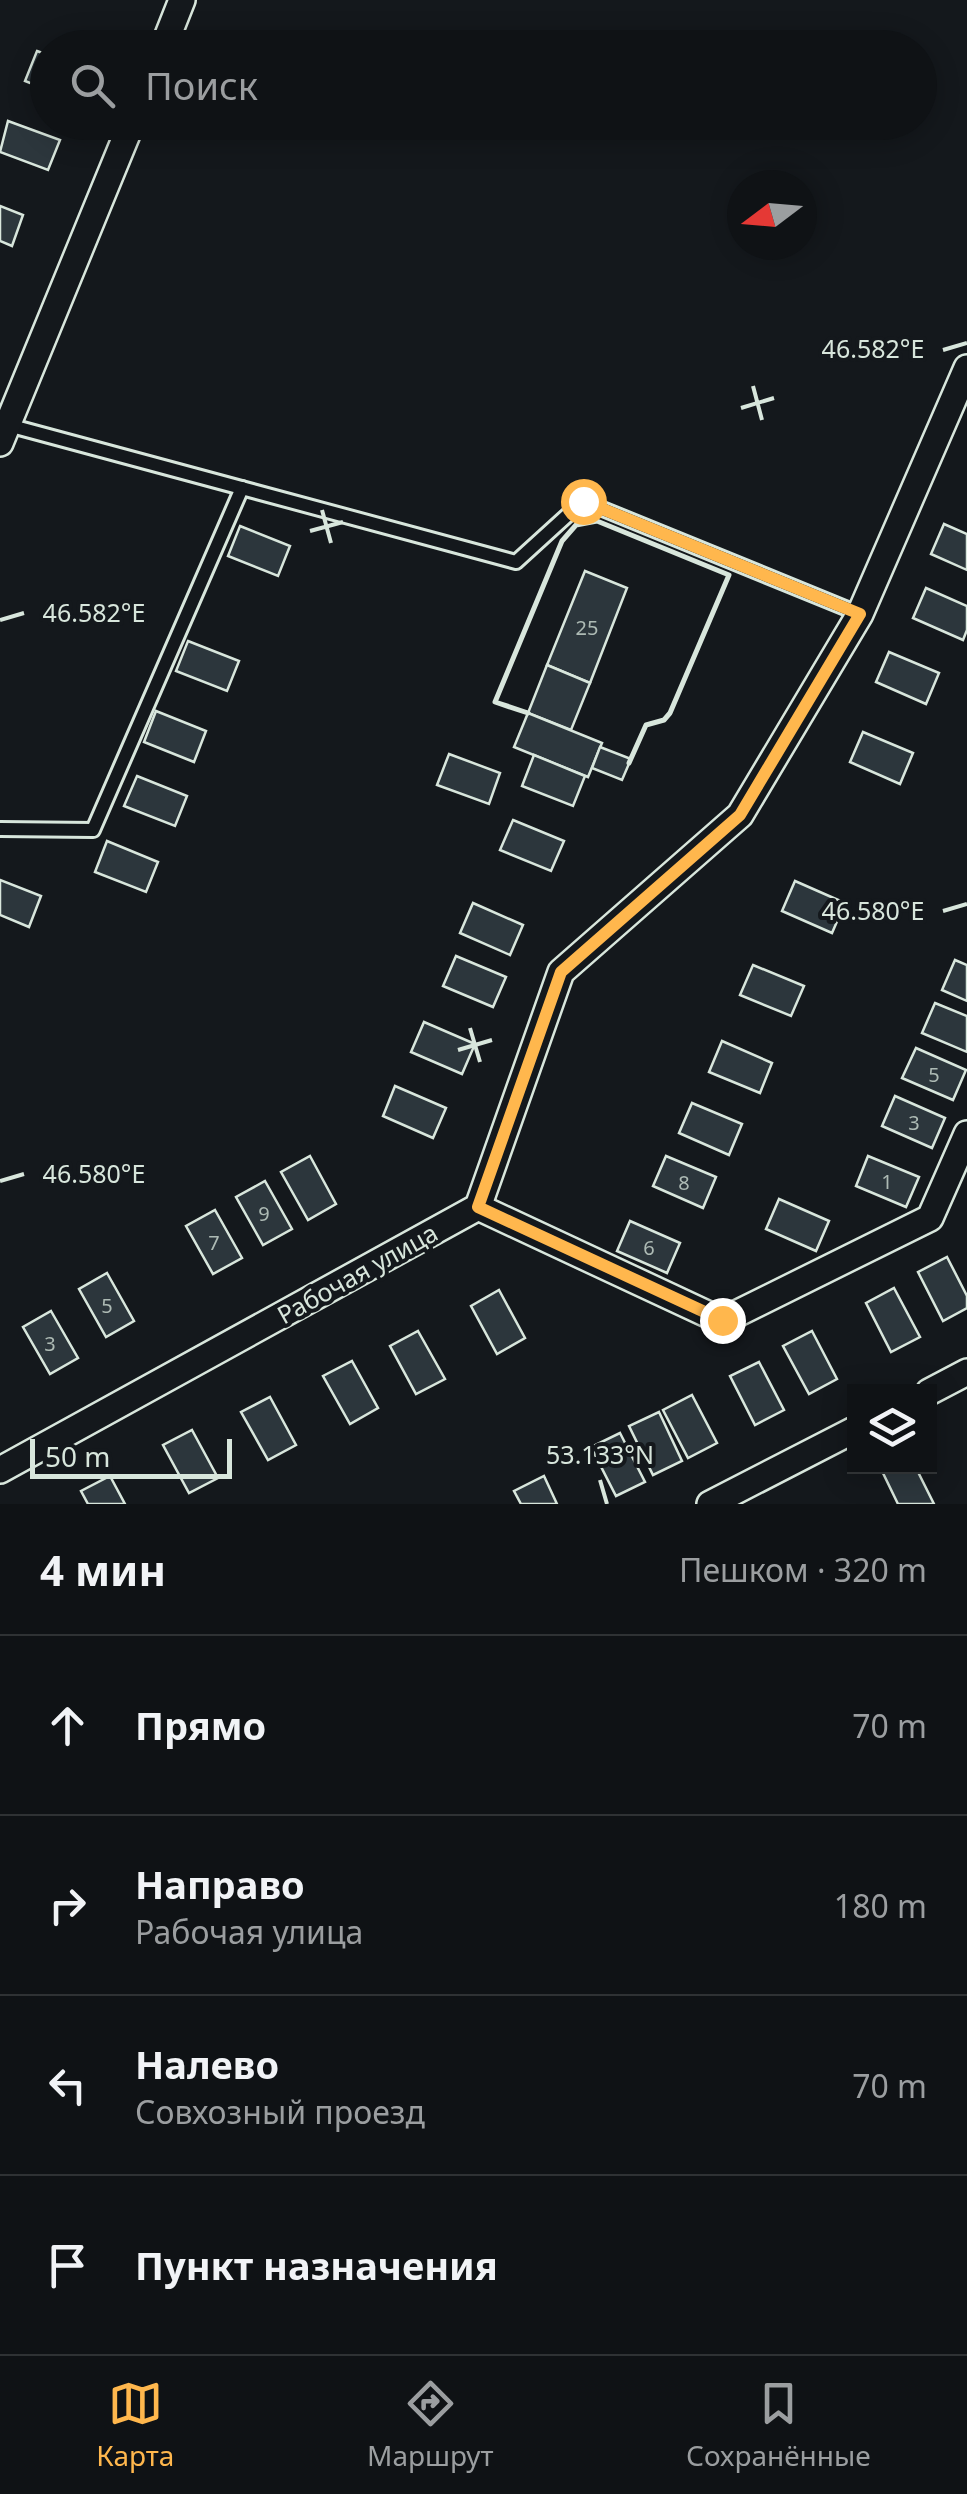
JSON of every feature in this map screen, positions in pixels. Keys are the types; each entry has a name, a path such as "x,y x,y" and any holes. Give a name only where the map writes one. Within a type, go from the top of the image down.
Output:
{"street":[{"path":"170,30 182,0"},
{"path":"4,434 125,140"},
{"path":"967,368 860,614 740,815 561,972 478,1207 722,1320 930,1218 967,1134"},
{"name":"Рабочая улица","path":"0,1470 478,1207"},
{"path":"937,1388 967,1372"},
{"path":"710,1504 847,1434"}],"lane":[{"path":"4,434 242,488 516,562 583,501 860,614"},
{"path":"0,829 93,830 242,488"}],"building":[{"path":"8,121 30,129 30,140 60,140 48,170 0,152"},
{"path":"0,206 23,215 12,246 0,241"},
{"path":"944,524 967,534 967,570 931,554"},
{"path":"240,526 290,546 278,576 228,556"},
{"path":"585,571 627,588 590,683 547,665"},
{"path":"926,588 967,606 963,640 913,618"},
{"path":"188,641 239,661 227,691 176,671"},
{"path":"889,652 939,673 926,704 876,682"},
{"path":"547,665 590,683 571,730 528,713"},
{"path":"156,711 206,731 194,762 144,742"},
{"path":"528,713 602,743 588,777 514,747"},
{"path":"863,732 913,753 900,784 850,762"},
{"path":"600,747 631,759 622,780 592,768"},
{"path":"449,754 500,773 489,804 437,785"},
{"path":"534,755 585,776 573,806 522,786"},
{"path":"137,776 187,796 175,826 124,806"},
{"path":"513,820 564,841 551,871 500,850"},
{"path":"107,841 158,862 146,892 95,872"},
{"path":"0,880 41,896 29,927 0,915"},
{"path":"795,881 845,903 832,933 782,911"},
{"path":"473,903 523,925 510,955 460,933"},
{"path":"456,956 506,977 493,1007 443,986"},
{"path":"955,960 967,965 967,1001 942,990"},
{"path":"753,965 804,986 791,1016 740,995"},
{"path":"935,1003 967,1016 967,1052 922,1033"},
{"path":"424,1022 475,1044 462,1074 411,1052"},
{"path":"722,1041 772,1063 760,1093 709,1072"},
{"path":"916,1048 966,1070 953,1100 902,1078"},
{"path":"395,1086 446,1108 433,1138 383,1116"},
{"path":"895,1096 945,1118 932,1148 882,1126"},
{"path":"692,1103 742,1124 729,1155 679,1133"},
{"path":"310,1156 336,1204 308,1220 281,1172"},
{"path":"666,1156 716,1177 703,1208 653,1186"},
{"path":"868,1156 919,1177 906,1207 856,1186"},
{"path":"265,1181 292,1229 263,1245 236,1197"},
{"path":"779,1199 829,1221 816,1251 766,1229"},
{"path":"215,1210 242,1258 213,1274 186,1226"},
{"path":"630,1221 680,1243 667,1273 617,1251"},
{"path":"947,1257 967,1296 967,1308 943,1321 918,1272"},
{"path":"107,1273 134,1321 106,1337 79,1289"},
{"path":"894,1288 920,1337 891,1352 866,1303"},
{"path":"499,1290 525,1338 497,1354 471,1306"},
{"path":"51,1311 78,1358 50,1374 23,1327"},
{"path":"418,1331 445,1379 416,1394 390,1346"},
{"path":"812,1331 837,1379 809,1394 783,1346"},
{"path":"352,1361 378,1408 350,1424 323,1376"},
{"path":"759,1362 784,1410 755,1425 730,1376"},
{"path":"692,1395 717,1443 688,1458 663,1410"},
{"path":"270,1397 296,1445 268,1460 241,1412"},
{"path":"659,1412 682,1461 653,1475 629,1426"},
{"path":"192,1430 218,1478 189,1493 163,1445"},
{"path":"620,1433 645,1482 616,1496 591,1447"},
{"path":"883,1474 919,1474 934,1504 898,1504"},
{"path":"110,1476 125,1504 88,1504 81,1491"},
{"path":"544,1476 557,1504 521,1504 514,1491"}],"wall":[{"path":"528,713 495,702 562,541 576,525 597,521 729,575 670,713 664,720 646,725 629,763"}],"route":[{"path":"583,501 860,614 740,815 561,972 478,1207 722,1320"}]}
